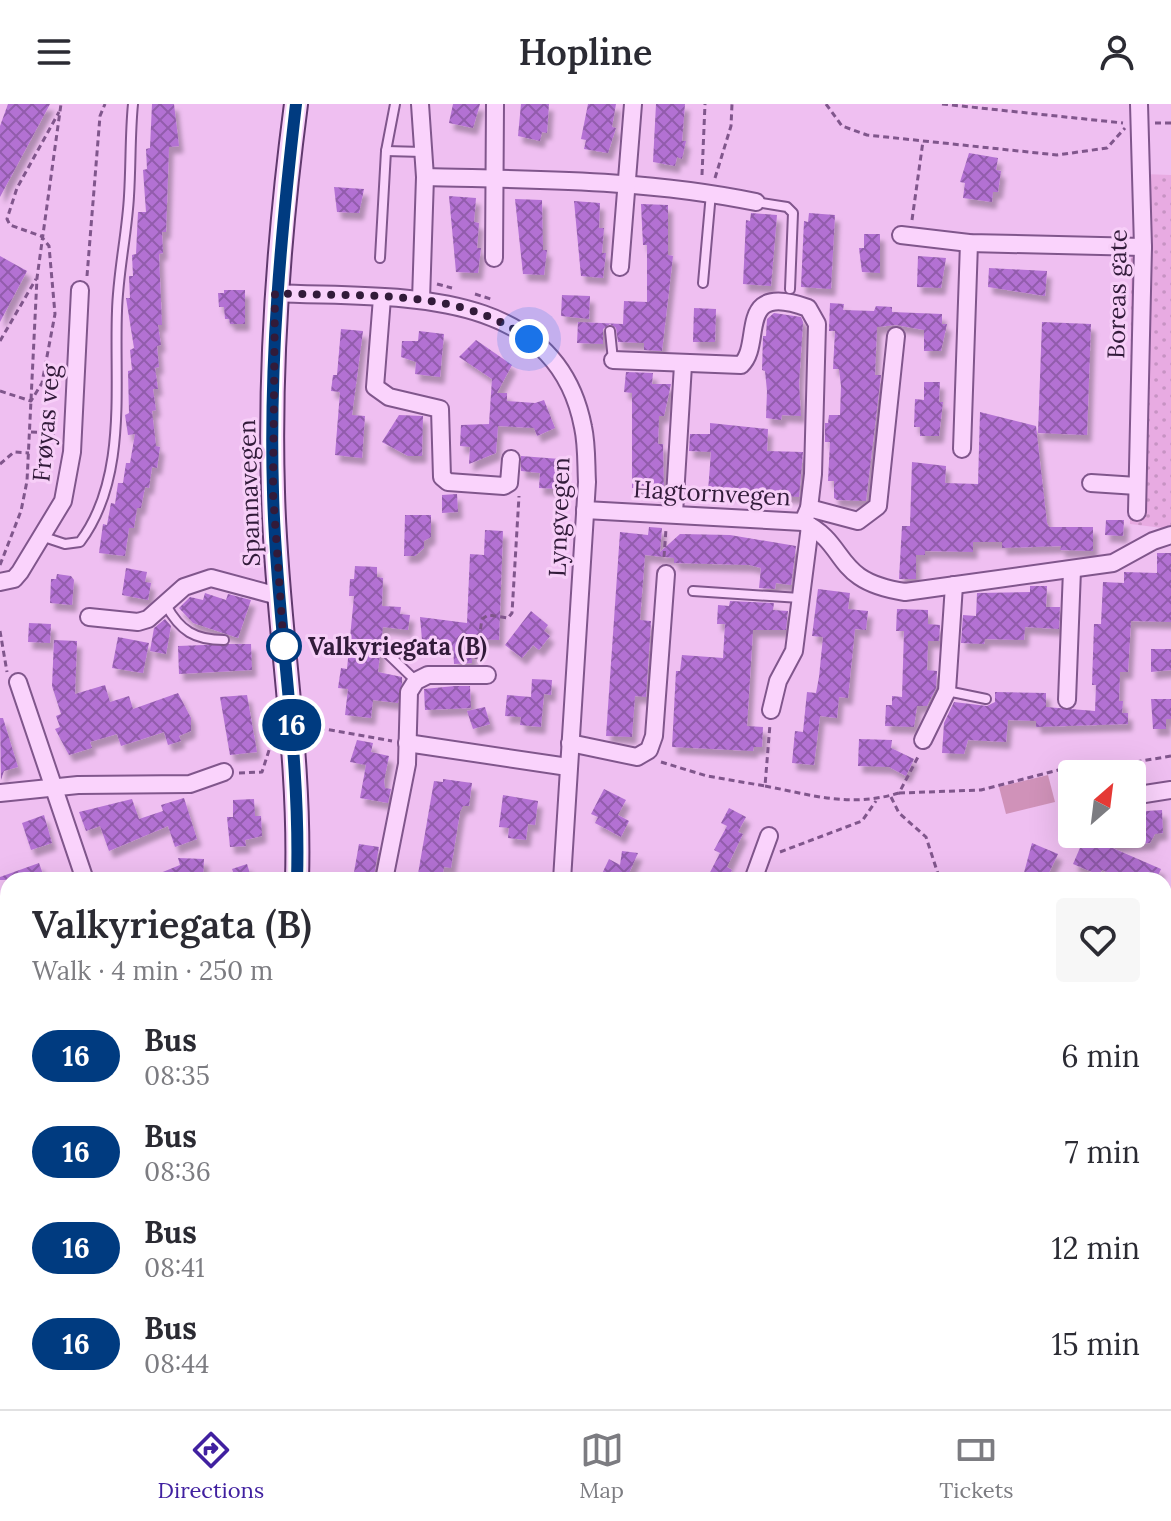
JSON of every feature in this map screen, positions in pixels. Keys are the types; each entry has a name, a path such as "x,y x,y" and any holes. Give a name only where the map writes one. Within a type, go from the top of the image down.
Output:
{"main road":[{"name":"Spannavegen","path":"296,104 275,293 272,413 278,596 292,732 297,872"}],"street":[{"path":"420,104 425,177 421,300"},
{"path":"494,258 492,178 495,104"},
{"path":"620,267 624,182 633,104"},
{"name":"Boreas gate","path":"1137,512 1143,247 1139,104"},
{"path":"425,177 624,182 756,202"},
{"path":"906,235 969,243 1143,247"},
{"path":"962,449 969,243"},
{"name":"Frøyas veg","path":"0,582 14,579 44,537 63,501 71,434 80,290"},
{"name":"Lyngvegen","path":"275,293 421,300 463,305 486,313 508,324 548,357 576,401 583,427 587,482 562,872"},
{"path":"382,298 375,387 389,397 440,409 440,467 448,482 504,486 509,483 511,459"},
{"path":"613,360 741,365 749,353 752,323 757,313 780,302 808,308 817,324 801,598 794,651 778,681 771,710"},
{"path":"807,519 858,521 878,506 896,336"},
{"path":"671,513 683,365"},
{"path":"1091,483 1137,486"},
{"name":"Hagtornvegen","path":"585,510 807,519 858,579 880,589 905,592 1113,563 1171,535"},
{"path":"1067,700 1072,570"},
{"path":"570,743 637,757 649,750 654,736 666,574"},
{"path":"89,617 138,622 166,605 184,587 211,578 278,596"},
{"path":"923,740 947,691 954,585"},
{"path":"385,872 407,743 409,692 416,681 428,675 481,675"},
{"path":"18,682 82,872"},
{"path":"407,743 568,767"},
{"path":"0,793 78,785 190,784 224,772"},
{"path":"1146,794 1171,790"},
{"path":"756,872 767,842"}],"lane":[{"path":"44,537 65,544 80,542 101,502 111,462 117,387 117,311 129,198 133,104"},
{"path":"380,258 386,151 395,104"},
{"path":"386,151 423,152"},
{"path":"703,283 706,192"},
{"path":"756,202 787,207 793,213 790,289"},
{"path":"610,331 613,360"},
{"path":"693,591 801,598"},
{"path":"166,605 189,634 200,639 224,640"},
{"path":"387,653 416,681"},
{"path":"947,691 986,699"}],"path":[{"path":"80,290 89,272 100,116 105,104"},
{"path":"705,104 706,192"},
{"path":"706,192 731,126 732,104"},
{"path":"826,104 842,126 853,132 1057,155 1107,148 1130,123 942,104"},
{"path":"0,565 21,511 29,453 37,278 61,106"},
{"path":"31,401 42,383 55,314 49,246 41,236 22,232 10,225 7,219 17,188 61,106"},
{"path":"906,235 923,140"},
{"path":"0,341 37,278"},
{"path":"434,279 437,284 457,289"},
{"path":"469,292 503,305"},
{"path":"0,391 31,401"},
{"path":"30,432 71,434"},
{"path":"0,464 14,452 29,453"},
{"path":"481,675 482,619 488,615 508,618 512,613 519,496 504,486"},
{"path":"666,574 671,513"},
{"path":"0,631 8,677 18,682"},
{"path":"765,786 771,710"},
{"path":"309,730 325,729 407,743"},
{"path":"224,772 262,772 276,733"},
{"path":"899,793 923,740"},
{"path":"637,757 707,776 844,802 876,800 899,793 981,790 1062,769 1088,770 1171,756"},
{"path":"891,796 899,813 926,837 937,872"},
{"path":"767,842 780,852 795,848 862,821 876,800"}],"shaded area":[{"path":"1143,174 1171,175 1171,529 1130,524 1131,253 1145,247"}],"green space":[{"path":"1048,775 1055,802 1006,814 999,787"}],"building":[{"path":"8,104 50,104 0,197 0,126"},
{"path":"152,104 174,104 179,146 169,147 166,232 162,232 163,253 159,254 162,325 158,325 161,345 157,346 159,367 155,368 158,389 153,389 156,410 152,411 156,446 160,447 157,468 152,467 149,488 145,487 141,508 137,508 134,528 129,528 125,556 99,553 103,524 107,525 111,503 115,504 118,483 123,483 135,434 128,435 125,415 129,413 130,350 134,348 126,298 130,298 129,276 133,276 132,255 136,254 138,212 146,212 143,170 147,169 146,149 150,148"},
{"path":"453,104 480,104 473,128 449,123"},
{"path":"521,104 549,104 547,133 542,132 540,141 518,136"},
{"path":"588,104 616,104 612,127 616,128 608,153 584,149 586,140 581,139"},
{"path":"656,104 685,104 682,141 686,141 682,159 677,157 675,166 653,162"},
{"path":"969,153 998,158 996,170 1001,171 998,192 993,192 992,202 963,198 965,183 960,182"},
{"path":"334,187 364,189 359,213 337,212"},
{"path":"449,196 476,198 474,222 479,223 477,248 481,248 478,273 456,272"},
{"path":"515,199 542,200 543,250 547,250 544,275 523,274"},
{"path":"574,201 600,203 599,228 604,228 602,253 606,253 603,278 581,276"},
{"path":"641,204 668,205 668,255 673,256 662,351 644,350 644,343 618,342 616,328 610,324 603,329 603,344 577,343 578,322 623,324 624,301 647,302 647,245 643,245"},
{"path":"751,213 777,215 771,286 743,284 746,220 750,221"},
{"path":"809,213 835,215 831,289 801,287 804,221 808,222"},
{"path":"864,234 880,234 880,273 862,272 859,248 864,248"},
{"path":"0,256 27,271 0,322"},
{"path":"918,256 946,258 941,288 917,287"},
{"path":"989,268 1047,271 1045,296 988,287"},
{"path":"224,290 245,290 245,324 230,324 229,319 225,319 224,307 219,307 218,293 224,293"},
{"path":"562,295 590,296 589,319 561,316"},
{"path":"830,303 844,304 843,310 874,311 876,306 892,307 892,312 942,314 942,324 947,324 941,351 924,351 924,330 896,325 877,327 875,375 881,375 866,501 837,500 834,498 834,481 828,481 830,442 825,442 825,423 828,423 829,415 840,415 841,386 839,369 833,369 835,331 829,331"},
{"path":"694,308 716,309 715,342 693,342"},
{"path":"774,313 801,317 803,322 799,384 801,416 782,415 781,420 766,418 767,391 765,371 762,370 763,336 766,336 767,319"},
{"path":"1042,322 1091,324 1087,435 1038,433"},
{"path":"341,329 363,331 352,415 365,416 362,458 335,455 340,392 331,391 333,375 337,375"},
{"path":"419,331 444,334 440,377 415,374 416,362 401,357 402,341 418,341"},
{"path":"476,340 512,365 497,393 507,393 507,401 535,403 544,400 555,428 537,436 534,428 498,426 496,453 469,464 470,447 460,446 461,425 489,424 492,379 459,357"},
{"path":"626,372 653,373 652,384 671,384 664,416 659,416 658,444 663,444 664,496 656,495 656,489 632,488 632,393 624,392"},
{"path":"924,382 940,382 939,402 943,402 939,436 920,436 920,427 914,427 915,399 924,400"},
{"path":"980,412 1036,426 1047,523 1049,527 1093,527 1093,551 1060,550 1061,546 1002,548 1002,542 973,542 973,552 925,551 925,555 916,555 916,579 899,579 902,526 910,526 912,462 946,466 945,483 978,484"},
{"path":"399,415 423,416 422,456 408,456 382,442"},
{"path":"710,423 768,429 767,451 803,452 799,497 708,491 711,452 689,451 690,434 710,434"},
{"path":"521,456 560,459 559,489 539,488 540,473 521,471"},
{"path":"457,494 458,512 442,513 442,495"},
{"path":"405,515 431,515 431,537 424,541 424,548 415,556 404,556"},
{"path":"1106,520 1124,520 1123,536 1105,535"},
{"path":"649,527 662,528 660,552 680,534 730,535 796,546 791,585 776,583 775,589 759,588 761,568 749,565 674,563 674,558 645,555 640,620 651,621 646,697 635,696 632,737 606,736 620,532 648,535"},
{"path":"485,530 503,531 499,640 472,639 472,663 454,664 453,647 422,640 420,617 467,623 470,554 484,555"},
{"path":"1157,553 1171,553 1171,622 1131,621 1128,672 1120,672 1119,701 1123,701 1122,713 1128,713 1128,724 1036,727 1036,721 1008,720 1006,742 968,740 964,754 942,753 944,723 954,702 987,706 995,702 995,692 1046,693 1046,707 1095,711 1096,685 1092,685 1094,624 1101,624 1103,582 1124,583 1124,572 1157,573"},
{"path":"355,566 377,567 377,577 383,578 382,606 401,607 400,614 410,615 408,630 383,627 378,672 402,677 402,683 398,703 373,700 371,718 345,715 348,689 338,688 341,668 347,669 354,596 349,596 350,579 354,579"},
{"path":"126,568 147,572 145,582 151,583 148,600 122,595"},
{"path":"57,574 71,576 74,580 72,605 50,603 51,579 56,579"},
{"path":"1030,586 1047,586 1046,607 1060,607 1059,629 1025,627 1024,640 985,639 984,644 961,643 963,615 976,616 977,593 1030,592"},
{"path":"818,589 850,593 848,609 868,611 866,630 855,629 848,698 839,697 837,718 820,716 814,765 792,763 795,731 803,732 807,692 816,693 819,677 823,637 812,636"},
{"path":"205,593 226,600 228,594 251,600 238,638 193,623 179,608 190,597 203,600"},
{"path":"730,601 774,603 773,610 788,611 786,630 753,630 747,726 763,727 762,747 754,747 753,751 672,747 676,671 680,671 682,655 723,658 725,624 717,624 718,605 729,606"},
{"path":"897,609 928,610 928,624 940,625 939,641 928,641 927,670 937,671 936,688 927,706 917,706 914,727 885,726 886,705 892,705 892,696 902,697 904,631 896,631"},
{"path":"531,611 548,625 544,631 550,636 539,650 533,645 522,658 505,645"},
{"path":"165,619 171,626 166,654 150,651 154,628"},
{"path":"29,623 51,624 50,643 28,642"},
{"path":"118,637 149,643 143,673 112,668"},
{"path":"54,640 77,641 75,694 105,685 110,702 129,696 133,709 178,693 191,718 191,731 179,736 181,741 168,745 164,732 121,746 117,734 90,742 92,748 69,755 55,729 60,727 56,716 61,714 52,686"},
{"path":"251,644 252,670 179,674 178,646"},
{"path":"1151,649 1171,649 1171,670 1151,672"},
{"path":"532,679 552,680 551,695 544,694 541,727 520,725 521,717 505,716 507,695 531,697"},
{"path":"470,686 471,708 425,710 424,689"},
{"path":"247,695 257,752 230,755 220,697"},
{"path":"1151,699 1171,699 1171,719 1166,719 1166,729 1153,729"},
{"path":"485,707 490,724 473,729 467,711"},
{"path":"0,718 3,718 18,767 4,771 1,780"},
{"path":"859,739 892,740 891,748 914,759 906,776 889,767 858,766"},
{"path":"357,740 373,743 371,752 389,756 384,781 385,788 391,789 388,803 360,798 366,765 350,762"},
{"path":"443,779 472,783 469,806 463,806 460,812 451,868 444,867 443,872 418,872 434,781 443,782"},
{"path":"604,789 626,800 618,815 629,821 621,837 595,823 598,817 591,814"},
{"path":"503,795 538,801 535,825 528,824 526,840 508,838 509,828 499,827"},
{"path":"184,798 197,839 175,847 168,826 109,851 100,826 86,831 79,812 132,799 139,819 163,811 161,805"},
{"path":"254,799 255,816 261,816 262,836 245,840 246,846 230,847 227,817 233,817 233,800"},
{"path":"729,808 746,817 738,832 743,834 727,867 731,872 710,872 720,853 714,850 727,826 721,823"},
{"path":"1162,810 1163,833 1155,834 1150,843 1146,843 1146,811"},
{"path":"44,815 52,843 31,850 22,823"},
{"path":"1032,843 1058,854 1049,872 1024,872"},
{"path":"359,844 379,847 375,872 354,872"},
{"path":"1080,848 1113,848 1161,869 1160,872 1092,872 1073,864"},
{"path":"622,851 638,853 630,872 603,872 609,859 620,865"},
{"path":"178,858 204,859 203,872 163,872 180,865"},
{"path":"39,863 42,872 14,872"},
{"path":"247,864 250,872 233,872 232,869"}],"bus line":[{"name":"16","path":"296,104 275,293 272,413 278,587 297,802 297,872"}],"place":[{"name":"Valkyriegata (B)","path":"284,646"}],"route":[{"path":"284,646 284,650 273,493 275,293 463,305 508,324 529,339"}]}
